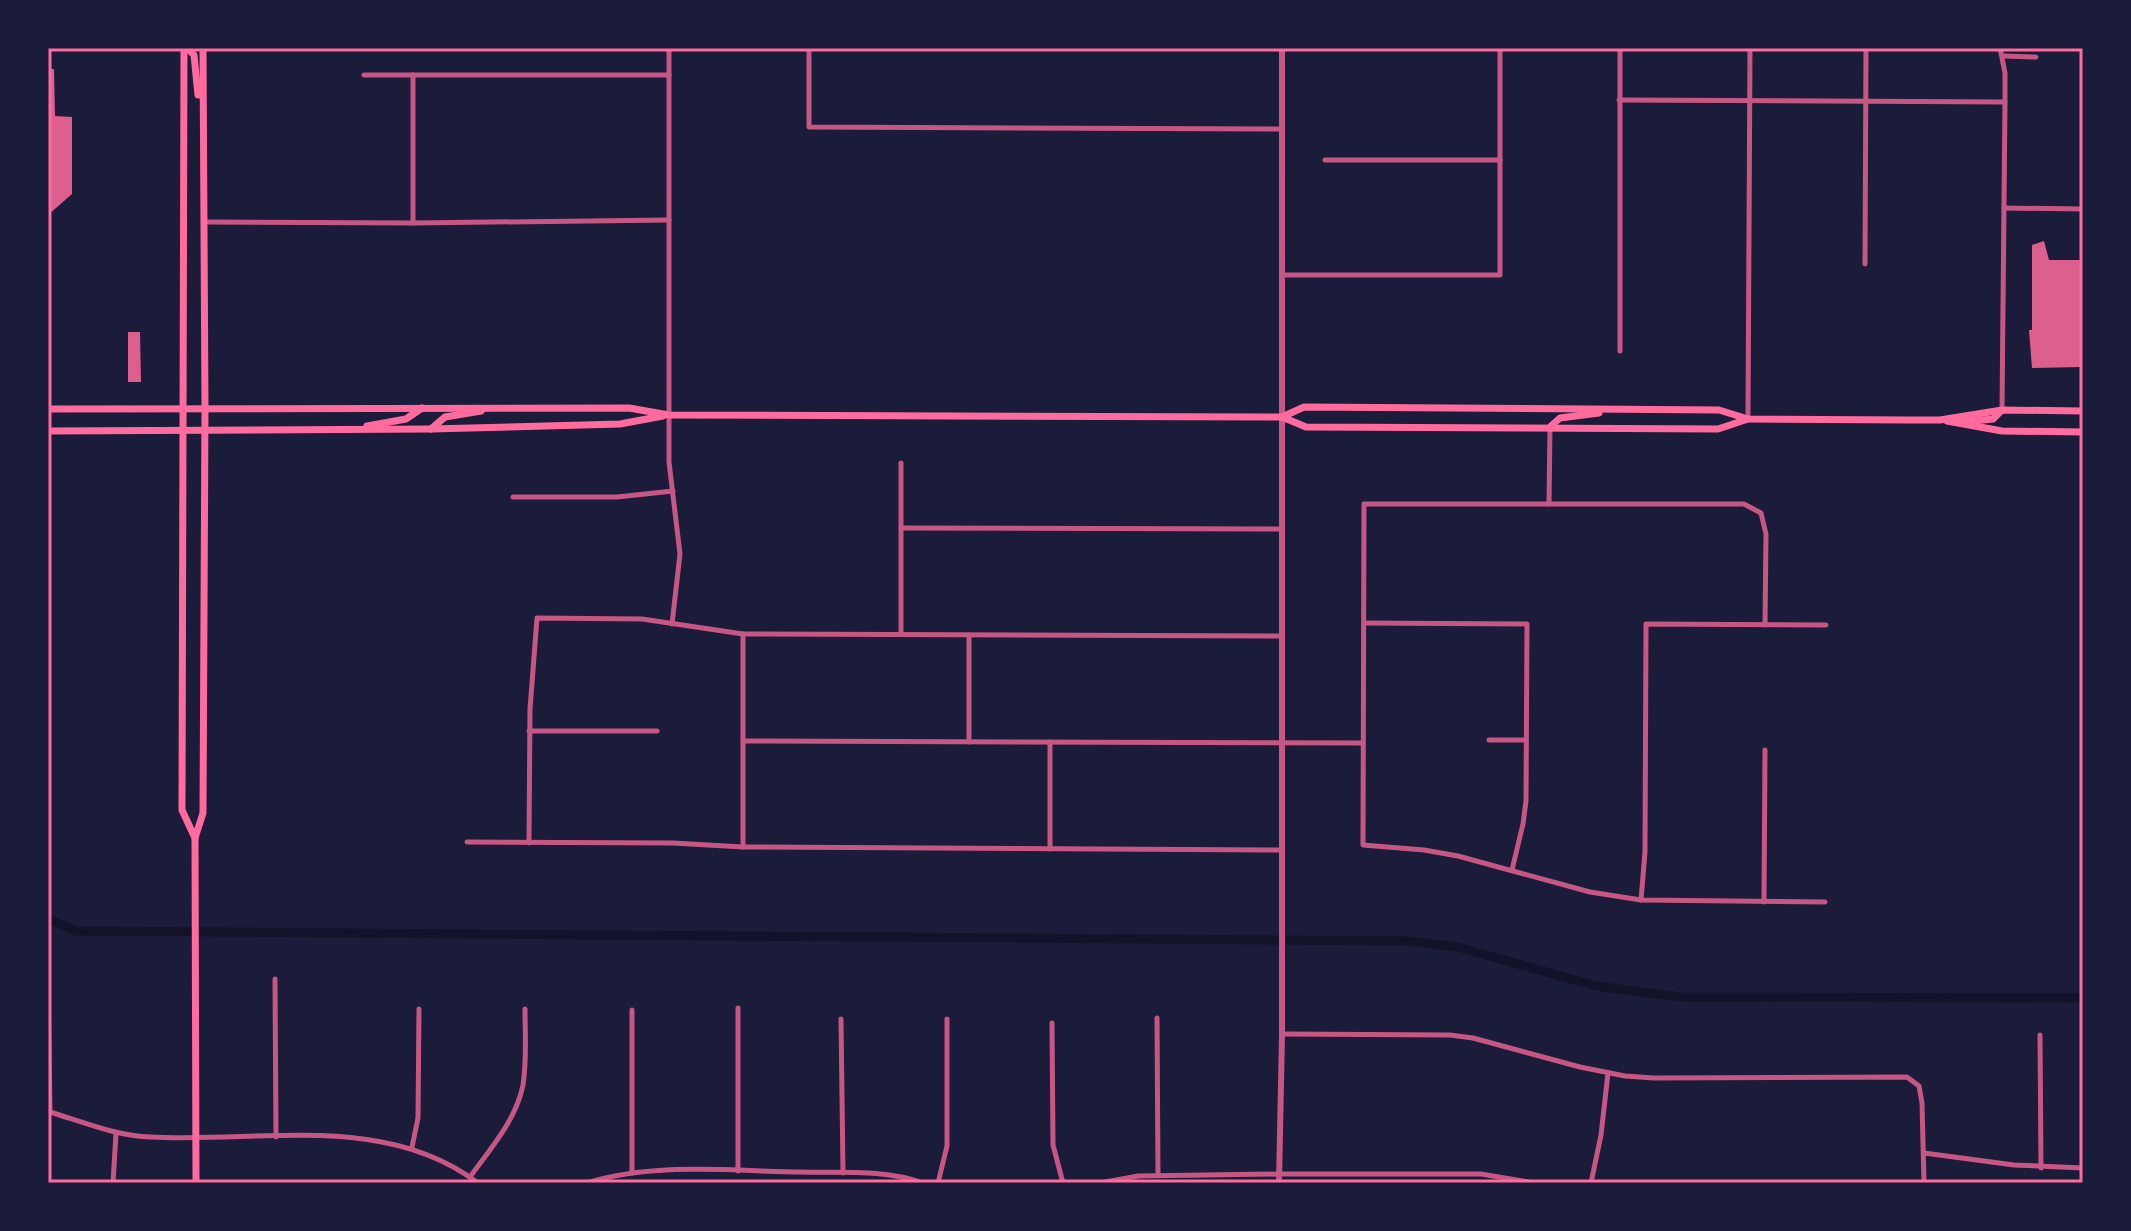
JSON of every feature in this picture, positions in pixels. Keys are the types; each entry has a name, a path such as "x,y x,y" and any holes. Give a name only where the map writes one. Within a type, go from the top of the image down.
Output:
{"main road":[{"path":"185,48 194,55 202,125"},
{"path":"185,48 181,409 182,810 195,838"},
{"path":"196,1183 195,838 203,813 203,48"},
{"path":"48,409 503,407 629,408 669,415 1282,417 1306,427 1718,429 1748,419"},
{"path":"431,429 445,417 503,407"},
{"path":"1282,417 1304,407 1719,410 1748,419 1940,420 2002,410 2083,411"},
{"path":"345,430 406,419 422,408"},
{"path":"1550,426 1560,418 1625,409"},
{"path":"1953,423 1993,419 2002,410"},
{"path":"48,431 431,429 620,424 669,415"},
{"path":"1940,420 2002,431 2083,432"}],"street":[{"path":"669,48 669,462 680,554 672,624"},
{"path":"809,48 809,127 1282,129"},
{"path":"1279,1183 1282,1034 1282,48"},
{"path":"1282,275 1500,275 1500,48"},
{"path":"1620,48 1620,351"},
{"path":"1748,419 1750,48"},
{"path":"1865,264 1866,48"},
{"path":"2000,48 2005,102 2002,410"},
{"path":"2003,56 2036,57"},
{"path":"364,75 669,75"},
{"path":"413,75 413,223"},
{"path":"1619,100 2005,102"},
{"path":"1325,160 1500,160"},
{"path":"2004,208 2083,209"},
{"path":"204,222 669,220"},
{"path":"1549,504 1550,426"},
{"path":"901,463 901,634"},
{"path":"513,497 617,497 673,491"},
{"path":"1765,625 1766,534 1761,513 1744,504 1364,504 1363,845 1424,850 1590,892 1641,900 1825,902"},
{"path":"901,528 1282,529"},
{"path":"529,843 529,731 537,618 642,619 743,634 1282,636"},
{"path":"1364,623 1527,624 1523,824 1512,870"},
{"path":"1641,900 1645,852 1646,624 1826,625"},
{"path":"743,634 743,847"},
{"path":"969,635 969,742"},
{"path":"529,731 657,731"},
{"path":"1489,740 1526,740"},
{"path":"743,741 1363,743"},
{"path":"1050,742 1050,849"},
{"path":"1764,902 1765,750"},
{"path":"467,842 1282,850"},
{"path":"275,979 276,1137"},
{"path":"48,981 50,1112 116,1133 149,1137 366,1138 412,1147 451,1165 478,1183"},
{"path":"738,1008 738,1171"},
{"path":"412,1147 418,1118 419,1009"},
{"path":"470,1177 517,1106 525,1070 525,1009"},
{"path":"632,1010 632,1173"},
{"path":"1157,1018 1158,1175"},
{"path":"841,1019 843,1173"},
{"path":"938,1183 947,1146 947,1019"},
{"path":"1052,1023 1053,1145 1063,1183"},
{"path":"1282,1034 1450,1035 1473,1038 1608,1073 1670,1078 1907,1077 1919,1086 1924,1183"},
{"path":"2040,1035 2041,1168"},
{"path":"1591,1183 1601,1135 1608,1073"},
{"path":"113,1183 116,1133"},
{"path":"1924,1153 2041,1168 2083,1168"},
{"path":"587,1183 632,1173 738,1171 843,1173 900,1177 923,1183"},
{"path":"1100,1183 1138,1176 1279,1174 1481,1174 1535,1183"},
{"path":"1481,1174 1481,1183"}],"building":[{"path":"48,69 54,69 55,116 72,117 72,194 48,215"},
{"path":"2044,241 2049,260 2083,260 2083,367 2032,368 2029,330 2032,330 2032,245"},
{"path":"128,332 140,332 141,382 128,382"}],"waterway":[{"path":"48,919 76,931 1409,941 1458,947 1596,986 1680,997 2083,998"}]}
